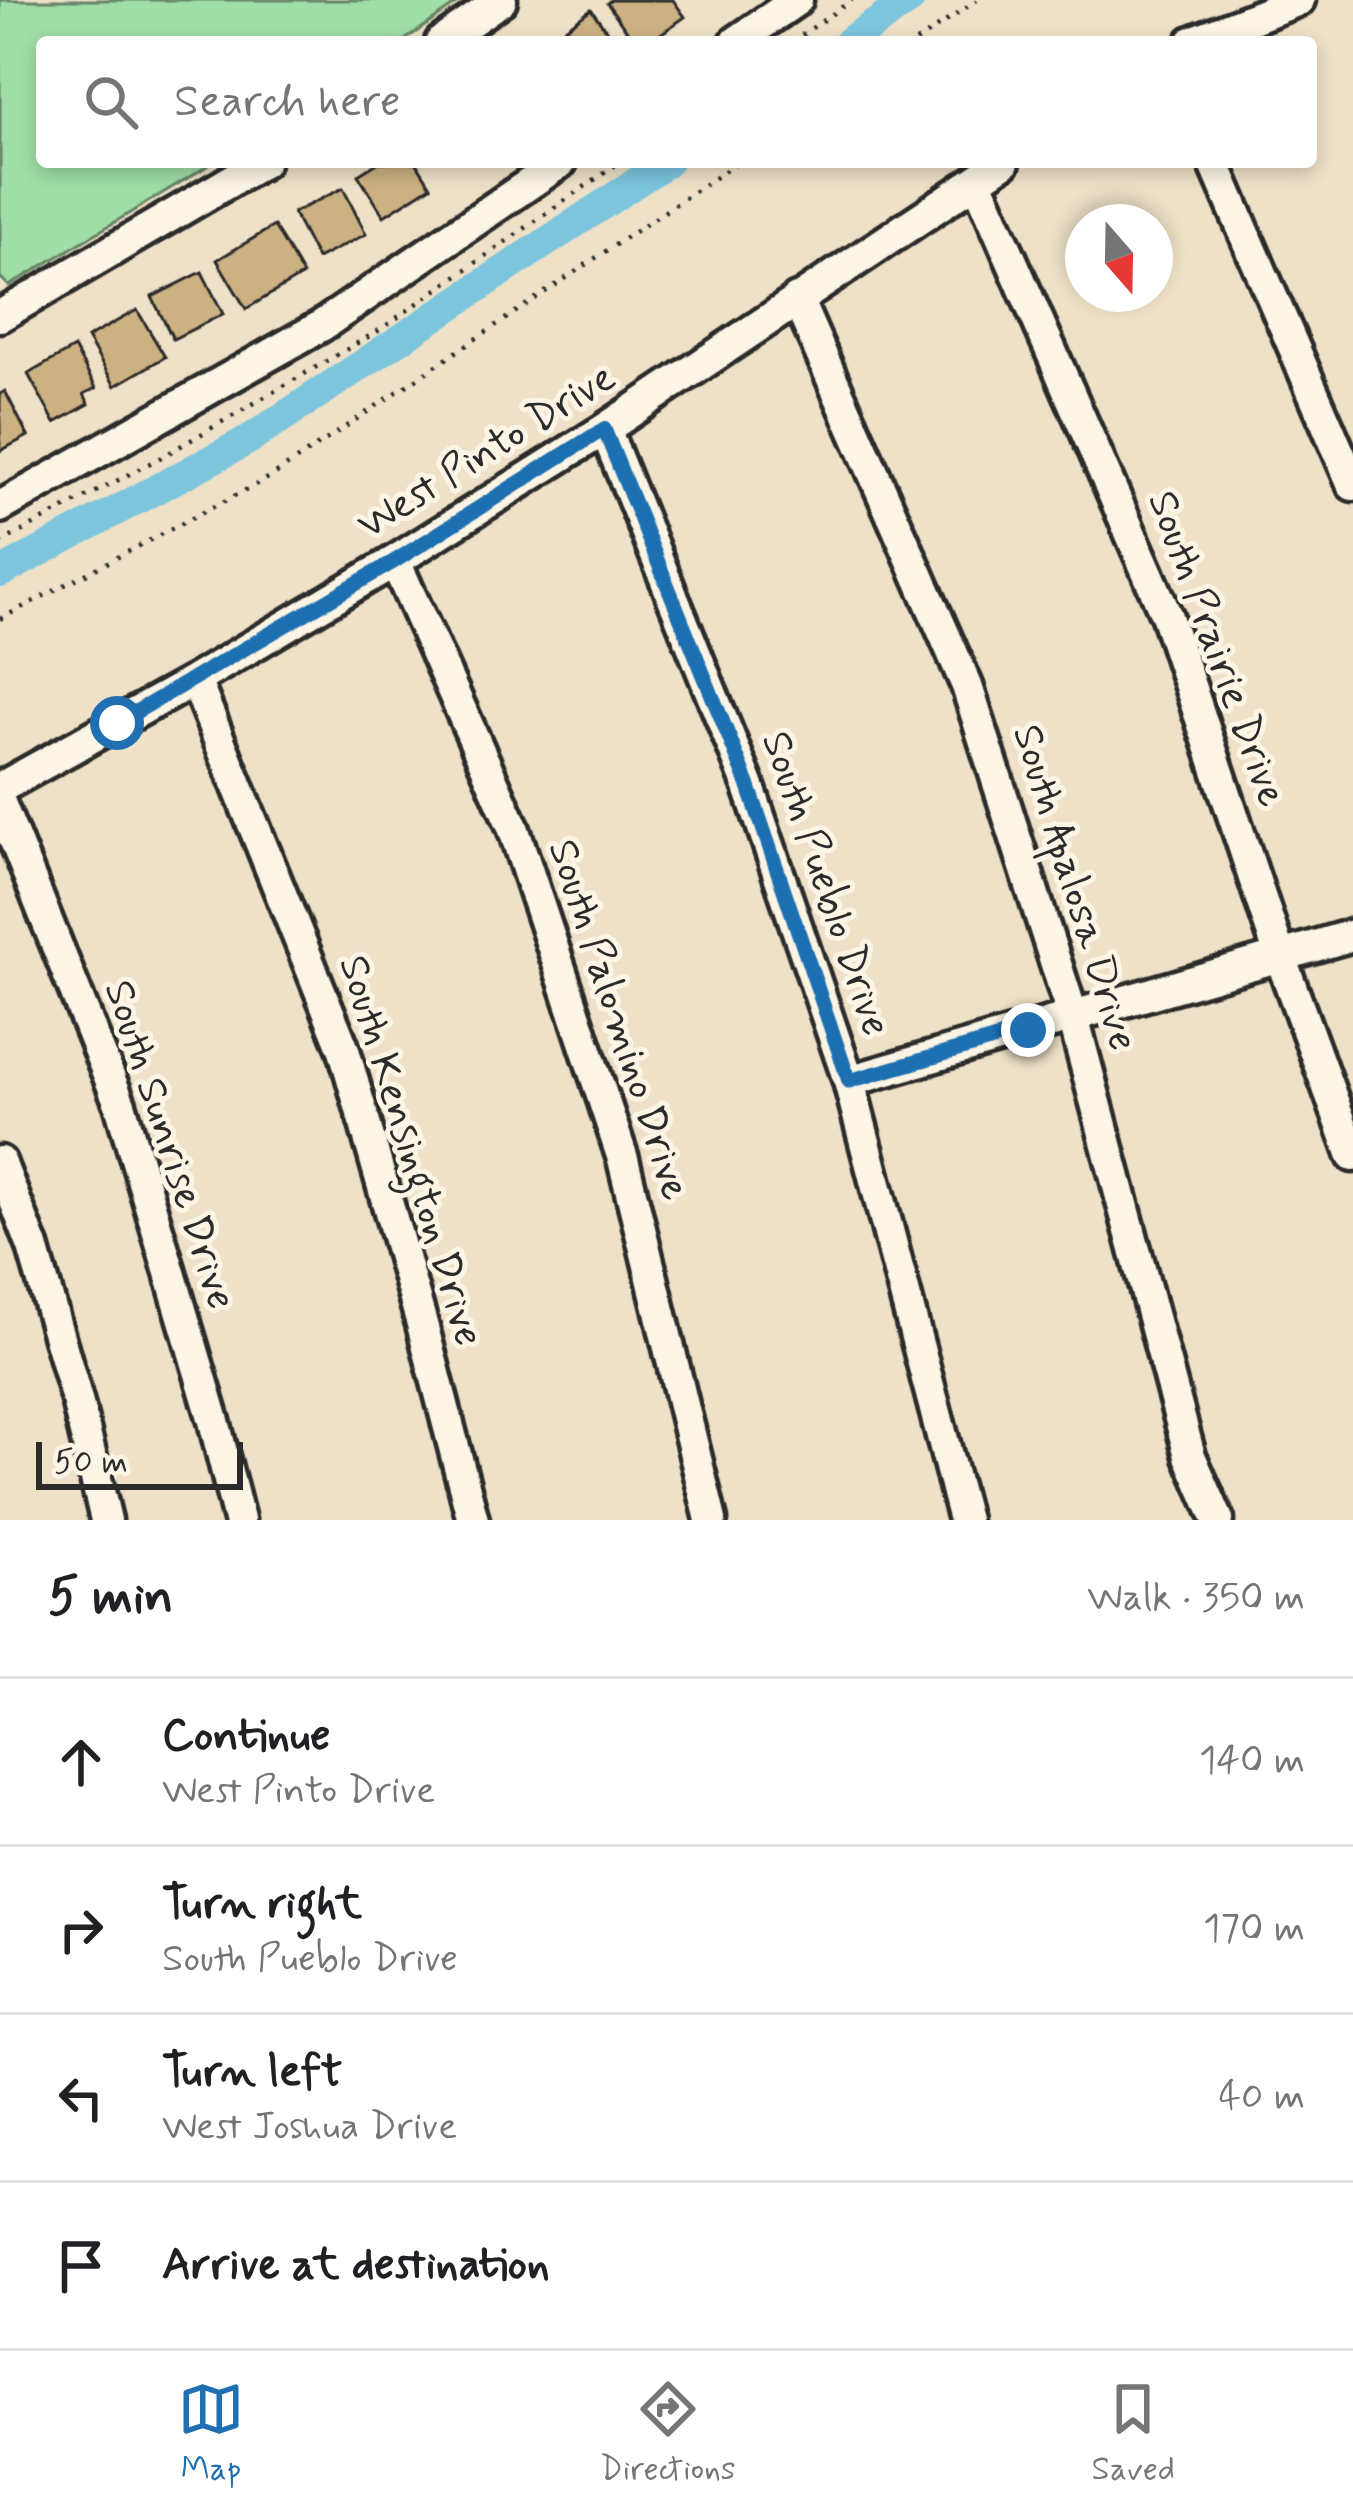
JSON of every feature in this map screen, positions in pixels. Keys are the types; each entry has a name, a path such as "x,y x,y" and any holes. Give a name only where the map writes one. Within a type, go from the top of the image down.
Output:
{"street":[{"path":"450,36 501,0"},
{"path":"745,36 796,0"},
{"path":"1207,36 1299,0"},
{"path":"0,316 253,168"},
{"path":"0,507 321,326 552,168"},
{"name":"West Pinto Drive","path":"0,788 395,561 604,429 995,168"},
{"path":"1217,168 1353,485"},
{"name":"South Prairie Drive","path":"976,181 1167,617 1280,956 1353,1156"},
{"name":"South Apalosa Drive","path":"797,299 967,686 1073,1017 1190,1456 1218,1520"},
{"name":"South Pueblo Drive","path":"604,429 748,784 849,1081 964,1520"},
{"name":"South Palomino Drive","path":"395,561 513,827 616,1137 712,1520"},
{"name":"South Kensington Drive","path":"195,680 344,1051 473,1520"},
{"name":"South Sunrise Drive","path":"0,803 120,1104 239,1520"},
{"path":"849,1081 1353,935"},
{"path":"0,1162 33,1247 106,1520"}],"path":[{"path":"801,36 852,0"},
{"path":"925,36 977,0"},
{"path":"0,619 274,475 729,168"}],"green space":[{"path":"0,0 462,0 411,36 36,36 36,168 204,168 9,286 0,277"}],"building":[{"path":"673,0 685,17 658,36 631,36 607,3"},
{"path":"591,9 611,36 554,36"},
{"path":"369,168 420,168 431,186 384,216 358,175"},
{"path":"343,188 366,234 317,259 293,213"},
{"path":"274,226 303,275 246,309 217,260"},
{"path":"202,272 223,314 173,339 152,297"},
{"path":"137,310 165,357 115,386 87,338"},
{"path":"74,348 96,388 84,394 89,404 55,423 28,374"},
{"path":"5,391 28,436 0,451 0,394"}],"waterway":[{"path":"857,36 910,0"},
{"path":"0,573 250,439 658,168"}],"route":[{"path":"117,723 395,561 604,429 748,784 849,1081 1028,1030"}]}
